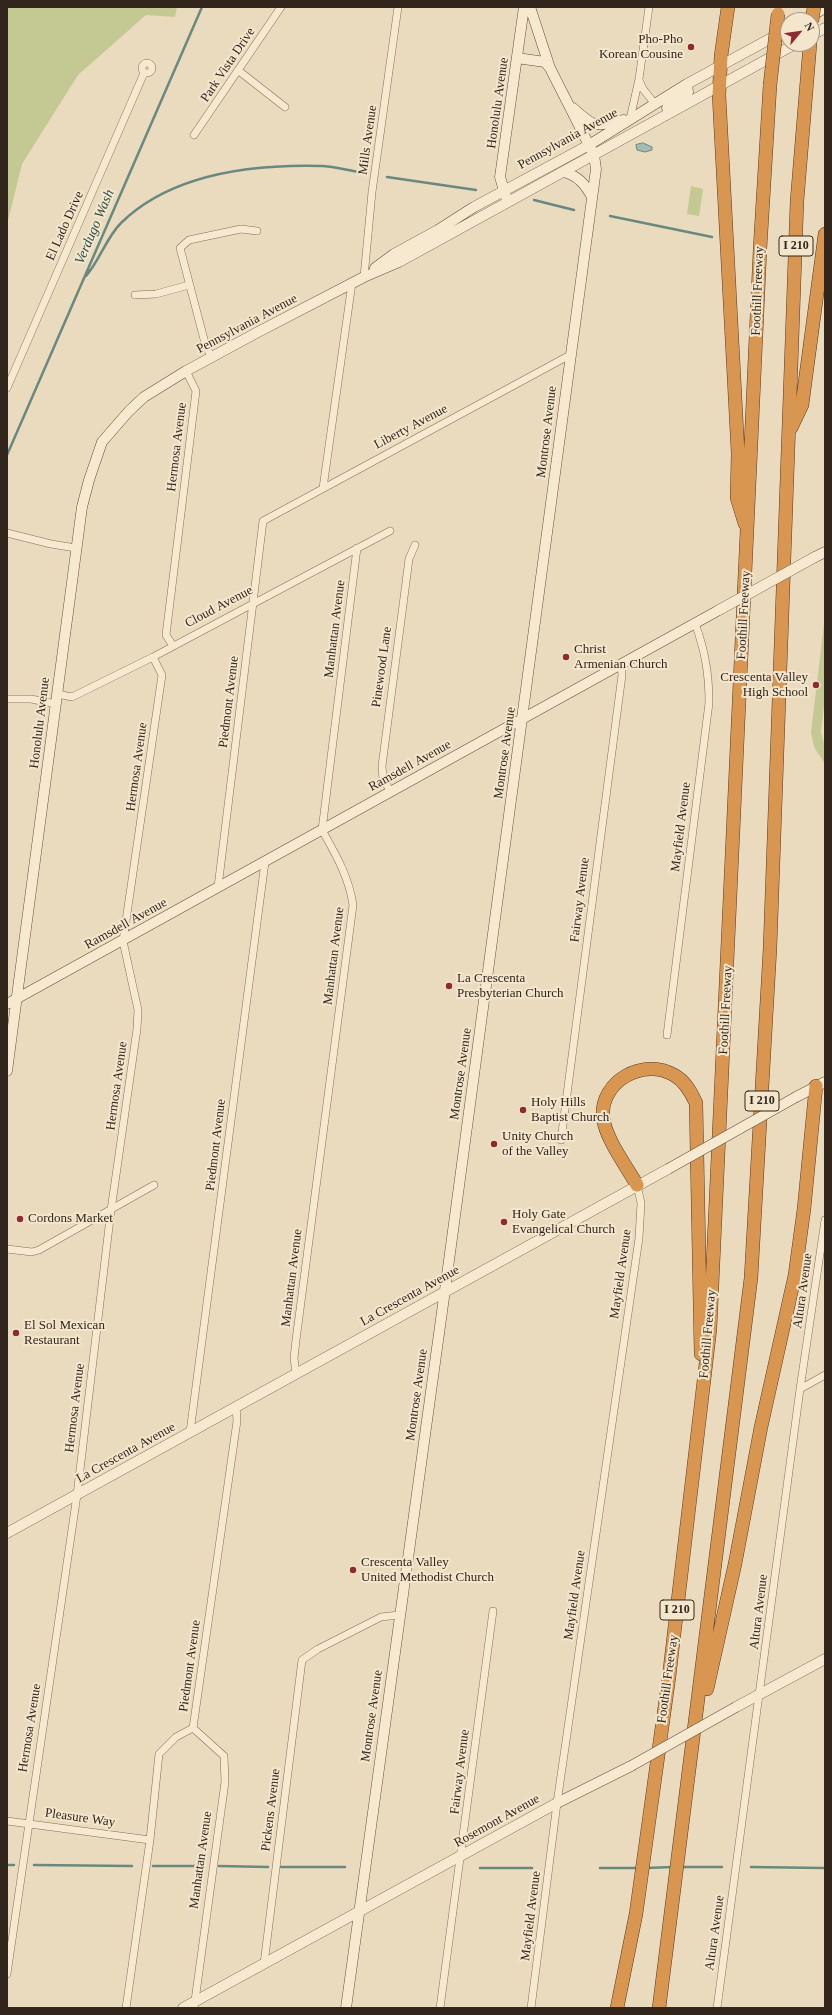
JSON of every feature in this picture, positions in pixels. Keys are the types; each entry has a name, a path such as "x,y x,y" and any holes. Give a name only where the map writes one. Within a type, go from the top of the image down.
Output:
{"highway":[{"path":"728,7 720,56 721,67 719,85 738,453 737,498 748,533"},
{"name":"Foothill Freeway","path":"617,2006 636,1914 669,1677 702,1410 710,1329 760,256 770,84 778,10"},
{"name":"I 210","path":"659,2008 751,1278 770,948 797,201 809,52"},
{"path":"788,435 802,405 825,234"},
{"path":"637,1185 607,1131 603,1117 605,1103 609,1092 626,1074 638,1070 661,1069 674,1074 691,1091 696,1103 698,1119 702,1410"},
{"path":"690,1763 735,1564 761,1426 795,1275 821,1084"}],"street":[{"name":"Park Vista Drive","path":"194,135 239,71 281,7"},
{"name":"Mills Avenue","path":"364,277 372,192 398,7"},
{"name":"Honolulu Avenue","path":"509,202 503,191 500,177 524,7"},
{"name":"Montrose Avenue","path":"346,2008 523,717 570,355 596,169 594,155 589,144 550,68 530,7"},
{"path":"567,103 592,125 603,126 630,120 639,79 649,7"},
{"name":"Pennsylvania Avenue","path":"364,277 394,254 438,230 503,191 589,144 687,84 721,67 780,34"},
{"name":"Pennsylvania Avenue","path":"144,397 211,357 364,277 399,262 780,52"},
{"path":"517,58 544,62 550,68"},
{"path":"239,71 285,107"},
{"name":"El Lado Drive","path":"7,388 144,72"},
{"path":"639,79 643,89 655,104"},
{"path":"660,119 666,109 686,96 688,92 687,84"},
{"path":"564,172 577,176 586,186 592,197"},
{"path":"211,357 205,343 188,285 180,251 182,244 189,240 241,229 257,231"},
{"path":"323,488 352,284"},
{"path":"135,295 156,294 188,285"},
{"name":"Liberty Avenue","path":"263,521 570,355"},
{"name":"Hermosa Avenue","path":"173,646 166,636 196,391 186,371"},
{"name":"Honolulu Avenue","path":"7,1072 82,506 102,442 129,411 144,397"},
{"name":"Piedmont Avenue","path":"218,887 263,521"},
{"name":"Cloud Avenue","path":"7,699 57,699 72,697 153,657 390,531"},
{"path":"7,533 51,544 76,548"},
{"name":"Pinewood Lane","path":"391,792 383,778 384,750 409,559 415,545"},
{"name":"Manhattan Avenue","path":"296,1374 294,1358 296,1340 353,905 351,888 344,870 322,830 357,548"},
{"name":"Ramsdell Avenue","path":"7,1004 391,792 523,717 825,552"},
{"name":"Mayfield Avenue","path":"667,1035 709,703 709,676 706,656 694,623"},
{"name":"Hermosa Avenue","path":"7,1974 77,1495 110,1210 138,1016 123,940 162,675 153,657"},
{"name":"Fairway Avenue","path":"561,1140 622,664"},
{"name":"Piedmont Avenue","path":"190,1432 265,862"},
{"name":"La Crescenta Avenue","path":"7,1533 445,1290 821,1084"},
{"path":"7,1249 32,1252 40,1250 154,1184"},
{"name":"Mayfield Avenue","path":"531,2008 557,1803 639,1238 641,1202 637,1185"},
{"name":"Altura Avenue","path":"717,2008 800,1389 825,1220"},
{"path":"800,1389 825,1375"},
{"name":"Piedmont Avenue","path":"126,2008 150,1840 159,1754 176,1737 193,1728 237,1421 236,1406"},
{"name":"Fairway Avenue","path":"440,2008 493,1611"},
{"name":"Pickens Avenue","path":"264,1964 302,1660 318,1649 381,1617 399,1615"},
{"name":"Rosemont Avenue","path":"183,2008 194,2005 264,1964 557,1803 631,1766 825,1659"},
{"name":"Manhattan Avenue","path":"193,1728 224,1756 225,1782 194,2005"},
{"name":"Pleasure Way","path":"7,1821 150,1840"}],"green space":[{"path":"7,7 177,7 175,17 146,15 78,75 22,164 7,225"},
{"path":"691,186 703,189 699,216 687,214"},
{"path":"825,616 825,697 821,732 825,747 825,764 814,747 811,732"}],"water":[{"path":"643,143 652,147 652,150 645,152 637,150 636,145"}],"waterway":[{"name":"Verdugo Wash","path":"7,455 202,7"},
{"path":"86,276 111,235 121,223 141,206 164,193 189,182 215,175 270,167 323,166 365,173"},
{"path":"387,177 476,190"},
{"path":"534,200 574,210"},
{"path":"610,216 712,237"},
{"path":"7,1865 14,1865"},
{"path":"34,1865 132,1866"},
{"path":"153,1866 200,1866"},
{"path":"219,1866 268,1867"},
{"path":"281,1867 345,1867"},
{"path":"646,1868 673,1867"},
{"path":"680,1867 722,1867"},
{"path":"751,1867 825,1868"},
{"path":"480,1868 532,1868"},
{"path":"600,1868 639,1868"}],"place":[{"name":"Pho-Pho Korean Cousine","path":"691,47"},
{"name":"Christ Armenian Church","path":"566,657"},
{"name":"Crescenta Valley High School","path":"816,685"},
{"name":"La Crescenta Presbyterian Church","path":"449,986"},
{"name":"Holy Hills Baptist Church","path":"523,1110"},
{"name":"Unity Church of the Valley","path":"494,1144"},
{"name":"Cordons Market","path":"20,1219"},
{"name":"Holy Gate Evangelical Church","path":"504,1222"},
{"name":"El Sol Mexican Restaurant","path":"16,1333"},
{"name":"Crescenta Valley United Methodist Church","path":"353,1570"}]}
